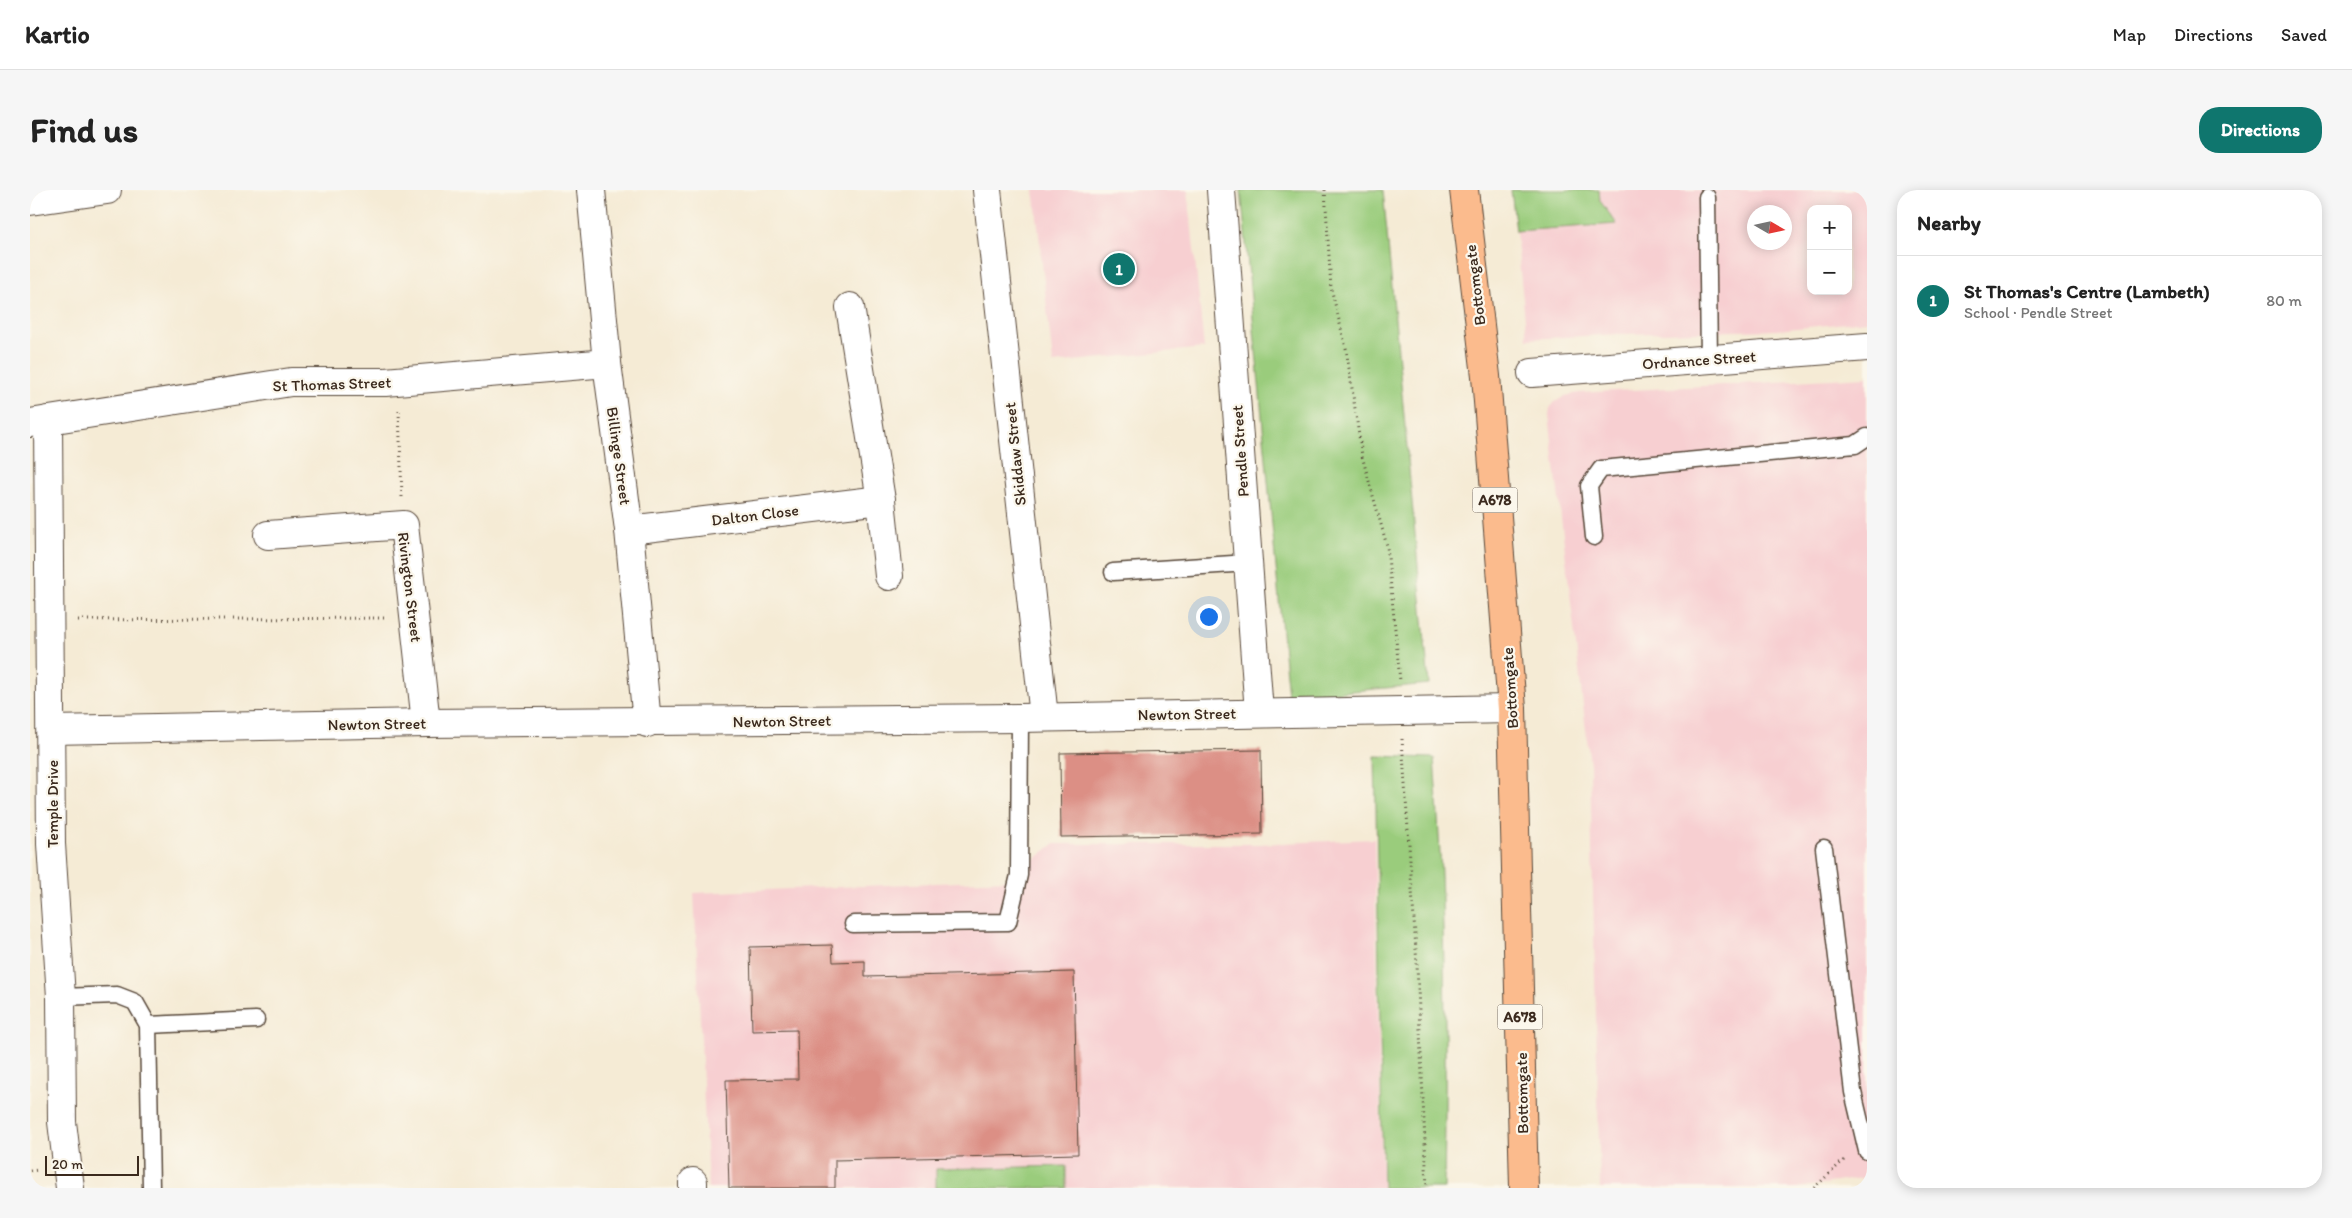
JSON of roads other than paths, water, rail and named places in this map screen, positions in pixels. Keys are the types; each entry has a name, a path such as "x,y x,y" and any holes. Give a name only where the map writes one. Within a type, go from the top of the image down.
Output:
{"highway":[{"name":"Bottomgate","path":"1464,190 1486,376 1512,709 1524,1188"}],"street":[{"path":"30,201 107,190"},
{"name":"Billinge Street","path":"591,190 607,363 629,530 647,722"},
{"name":"Skiddaw Street","path":"986,190 1032,717"},
{"name":"Pendle Street","path":"1221,190 1259,713"},
{"path":"850,307 882,500 890,576"},
{"name":"Ordnance Street","path":"1532,373 1867,347"},
{"name":"St Thomas Street","path":"39,421 291,382 398,381 607,363"},
{"name":"Temple Drive","path":"39,421 50,620 51,730 41,846 61,997 62,1122 70,1188"},
{"name":"Dalton Close","path":"629,530 882,500"},
{"name":"Rivington Street","path":"268,535 404,525 426,723"},
{"name":"Newton Street","path":"51,730 426,723 647,722 1512,709"}],"lane":[{"path":"1707,196 1709,359"},
{"path":"1594,537 1588,486 1601,469 1855,445 1867,438"},
{"path":"1112,572 1248,563"},
{"path":"853,924 1008,922 1019,875 1032,717"},
{"path":"1824,848 1853,1092 1866,1146"},
{"path":"61,997 117,995 135,1002 148,1025 151,1188"},
{"path":"148,1025 256,1020"}],"place":[{"name":"St Thomas's Centre (Lambeth)","path":"1119,269"}]}
